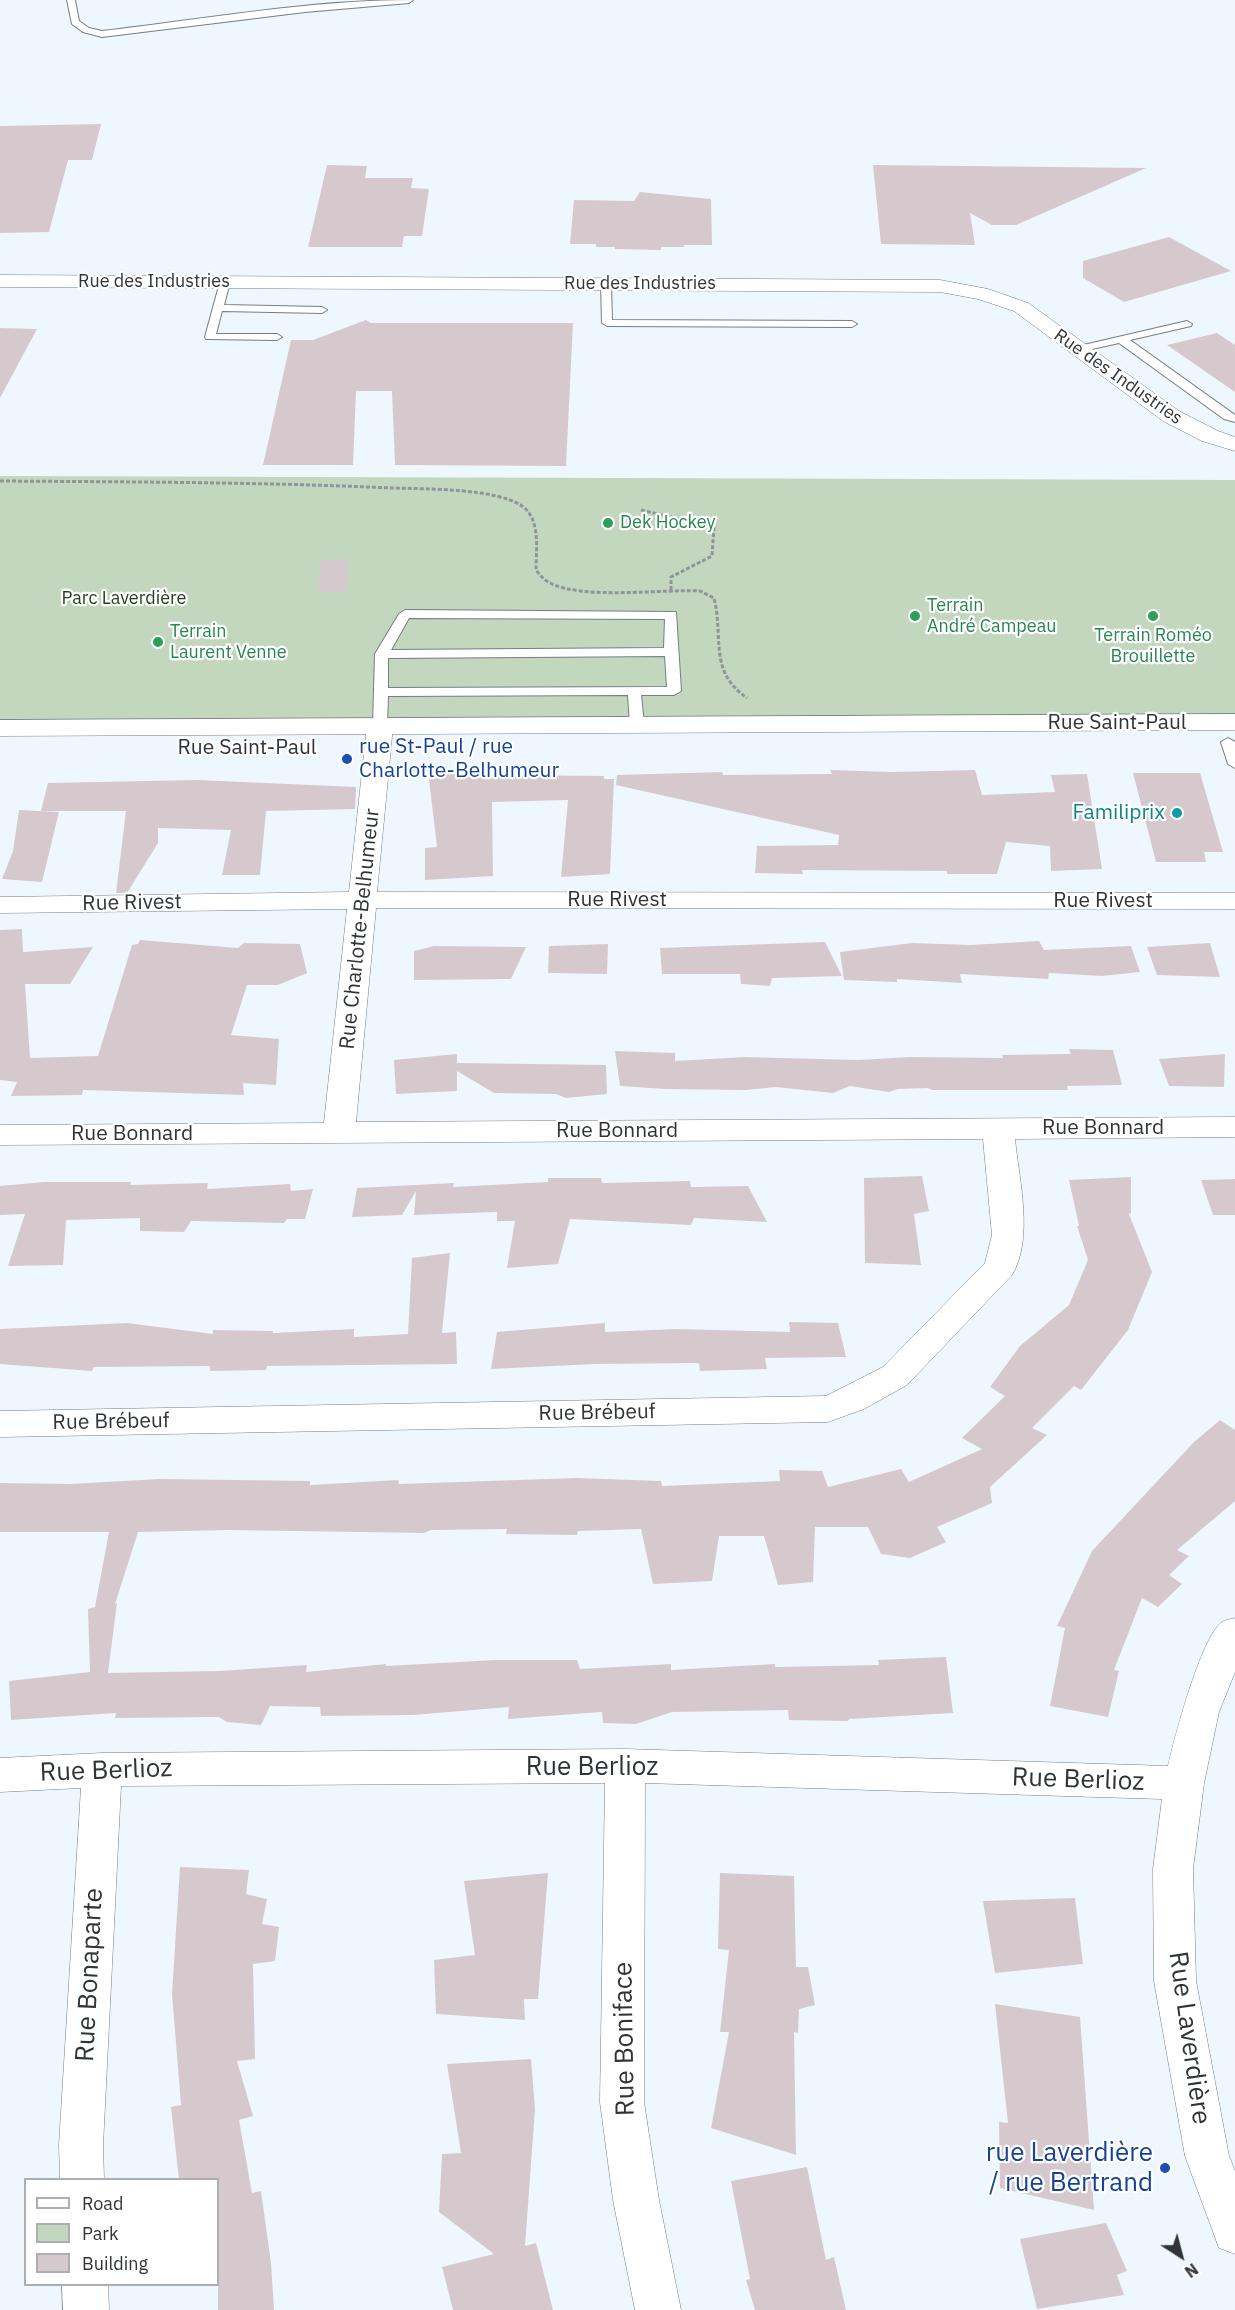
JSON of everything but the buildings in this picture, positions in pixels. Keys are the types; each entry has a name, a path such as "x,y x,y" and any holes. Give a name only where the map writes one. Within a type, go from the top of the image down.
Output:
{"street":[{"name":"Rue des Industries","path":"0,281 940,286 1001,298 1020,307 1171,416 1210,436 1235,444"},
{"name":"Rue Saint-Paul","path":"0,728 164,738"},
{"name":"Rue Saint-Paul","path":"0,749 164,738 624,732 999,733 1233,743"},
{"name":"Rue Charlotte-Belhumeur","path":"339,1132 379,736"},
{"name":"Rue Rivest","path":"0,905 363,900 1235,901"},
{"name":"Rue Bonnard","path":"0,1135 1235,1127"},
{"name":"Rue Brébeuf","path":"0,1424 828,1409 852,1400 895,1376 1000,1268 1008,1235 998,1128"},
{"name":"Rue Laverdière","path":"1235,1633 1228,1642 1200,1712 1184,1783 1173,1869 1175,1982 1207,2156 1235,2232"},
{"name":"Rue Berlioz","path":"0,1775 102,1770 625,1766 1184,1783"},
{"name":"Rue Boniface","path":"625,1766 622,2102 636,2200 658,2310"},
{"name":"Rue Bonaparte","path":"82,2178 81,2145 102,1770"},
{"path":"85,2286 86,2310"}],"lane":[{"path":"70,0 75,22 86,30 102,34 305,9 409,0"},
{"path":"225,282 210,337 277,337"},
{"path":"606,284 607,323 852,324"},
{"path":"218,308 322,310"},
{"path":"1079,349 1187,324"},
{"path":"1120,339 1228,417 1235,419"},
{"path":"379,736 382,654 405,614 671,615 674,691 381,692"},
{"path":"382,654 671,652"},
{"path":"624,732 634,691"}],"path":[{"path":"641,510 714,528"},
{"path":"671,590 671,577 712,556 714,528 706,518"}],"green space":[{"name":"Parc Laverdière","path":"0,476 1235,480 1235,718 0,724"}],"place":[{"name":"Dek Hockey","path":"608,523"},
{"name":"Terrain André Campeau","path":"915,616"},
{"name":"Terrain Roméo Brouillette","path":"1153,616"},
{"name":"Terrain Laurent Venne","path":"158,642"},
{"name":"rue St-Paul / rue Charlotte-Belhumeur","path":"347,759"},
{"name":"Familiprix","path":"1177,813"},
{"name":"rue Laverdière / rue Bertrand","path":"1165,2168"}]}
